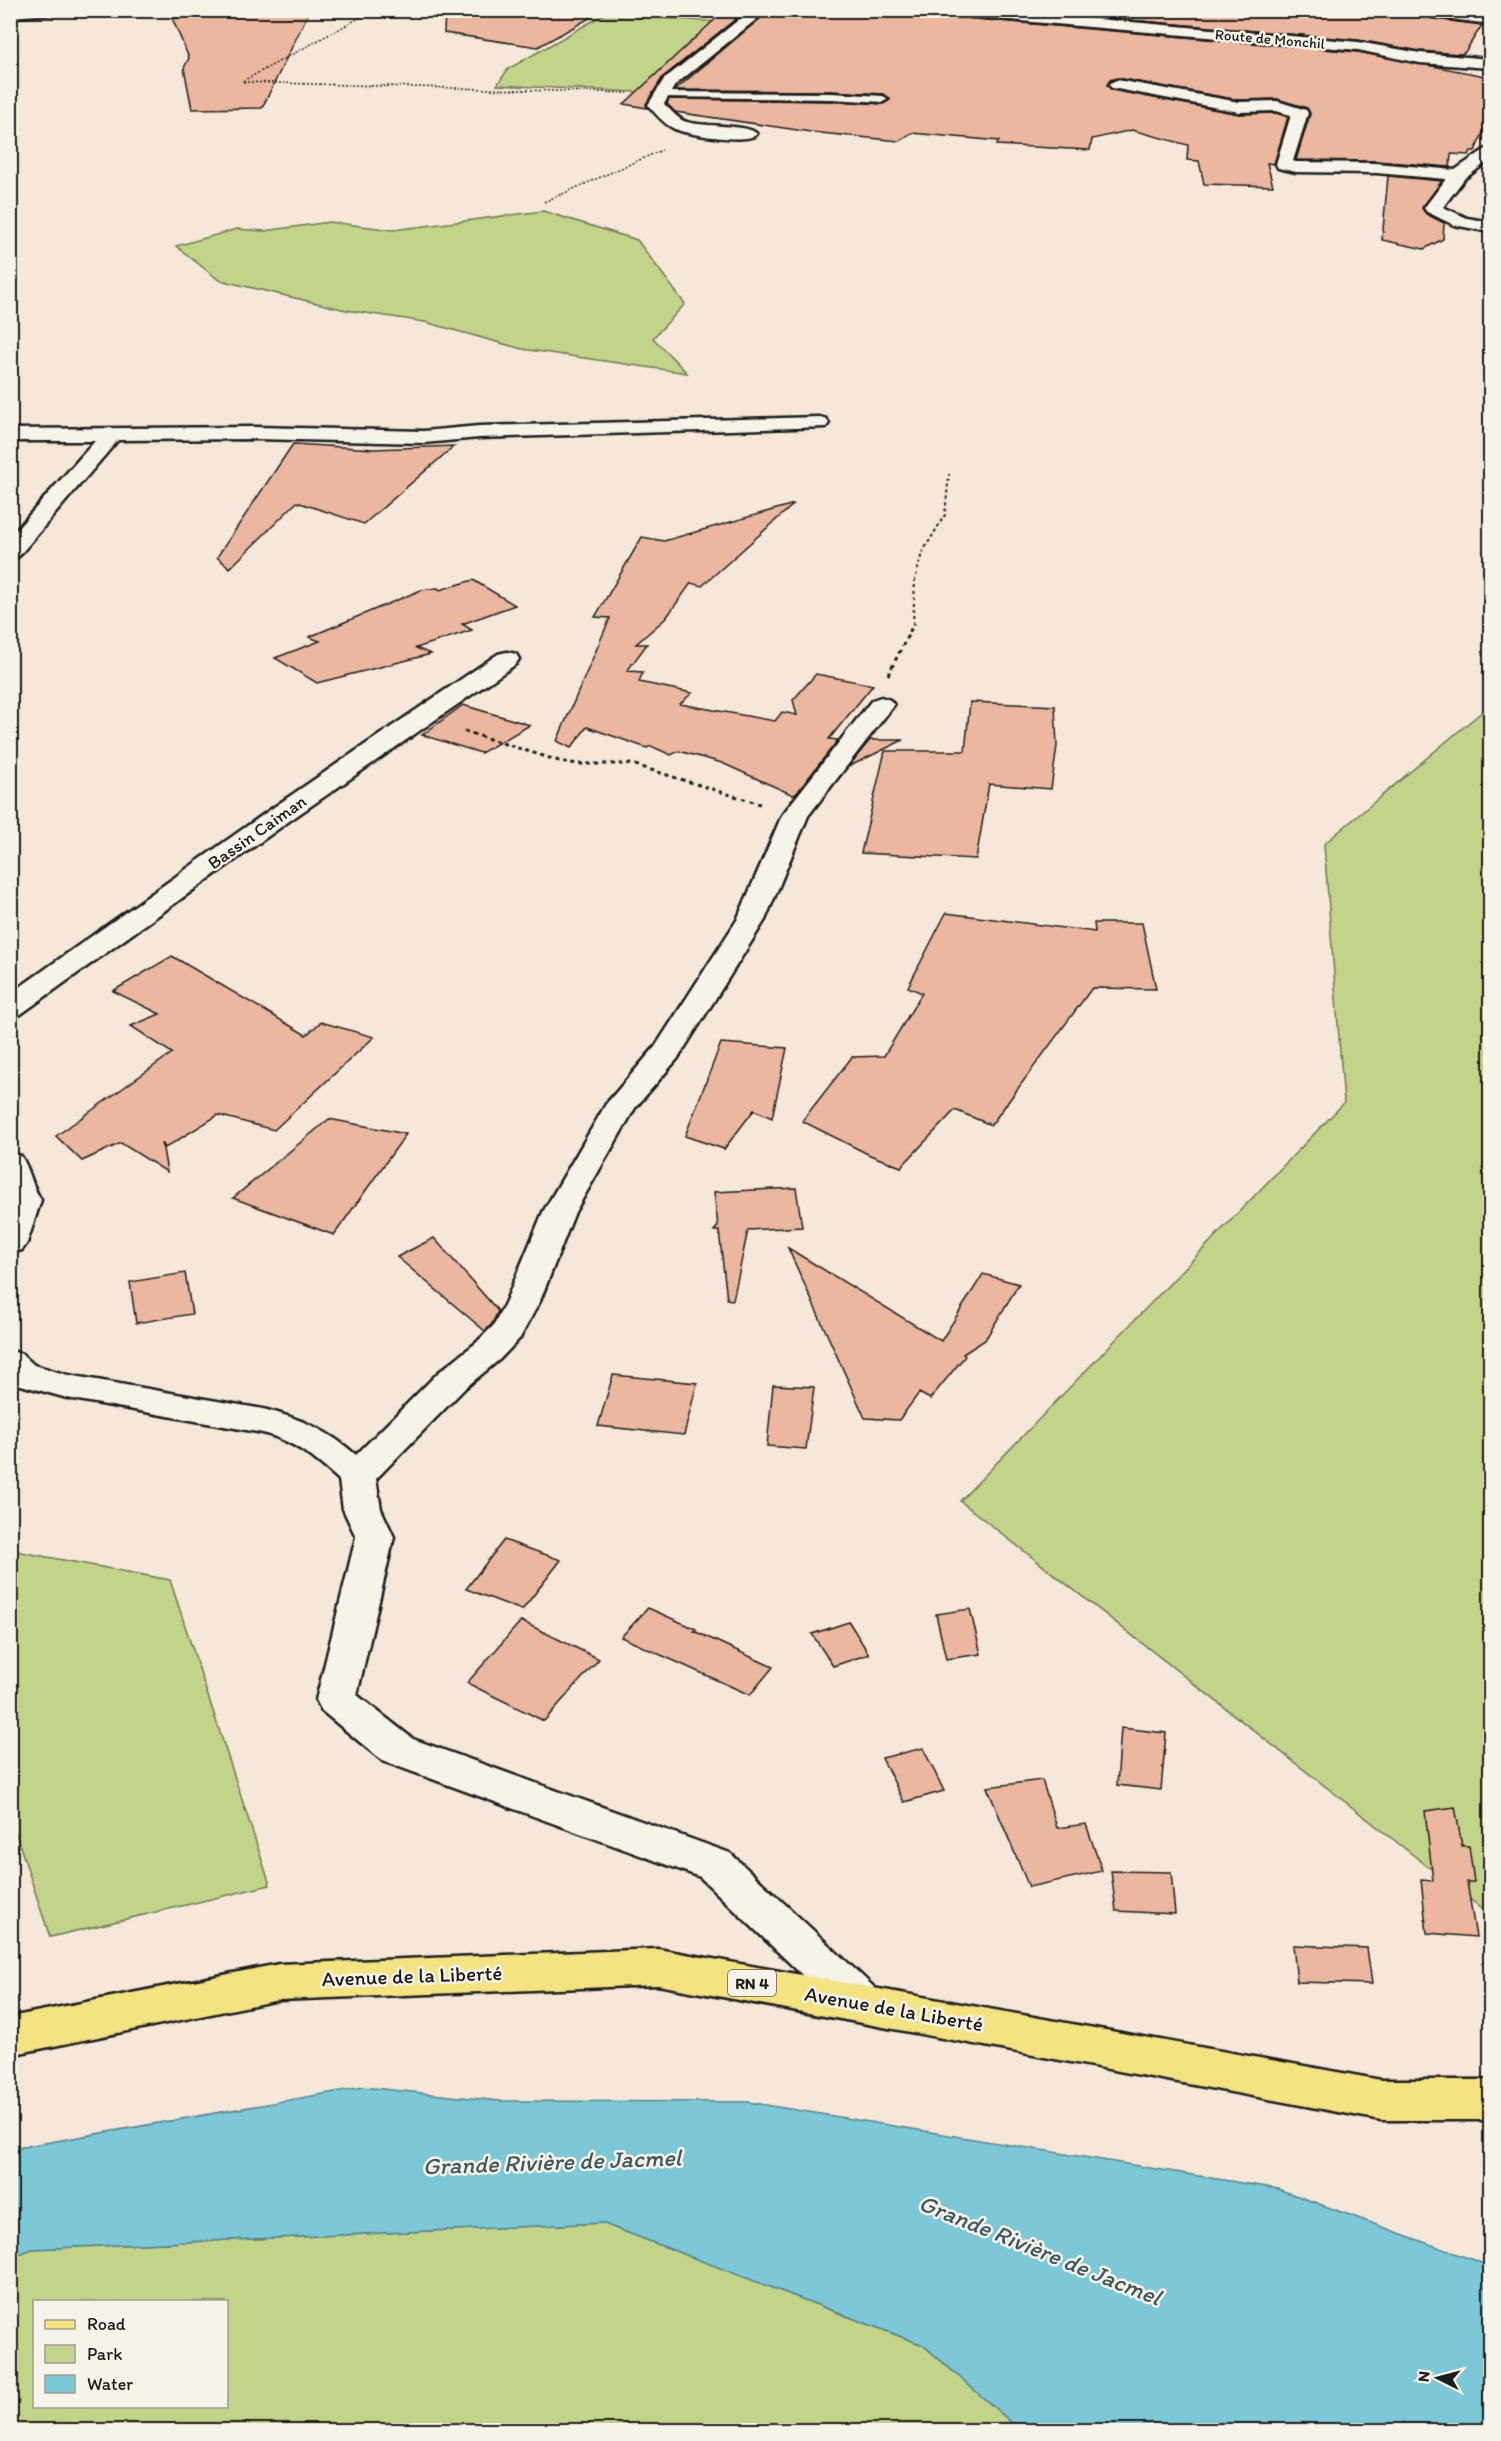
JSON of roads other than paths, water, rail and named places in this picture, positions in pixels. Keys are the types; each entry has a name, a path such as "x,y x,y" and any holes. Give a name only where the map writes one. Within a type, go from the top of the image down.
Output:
{"main road":[{"name":"Avenue de la Liberté","path":"10,2036 279,1982 658,1967 1381,2100 1491,2100"}],"street":[{"path":"10,13 51,10"},
{"path":"749,134 704,131 678,125 656,105 669,82 760,10"},
{"name":"Route de Monchil","path":"940,10 1358,46 1420,58 1491,64"},
{"path":"1411,10 1491,20"},
{"path":"1117,85 1239,107 1277,106 1300,113 1284,164 1296,167 1376,168 1458,176"},
{"path":"1491,153 1458,176 1433,208 1452,219 1479,227 1491,227"},
{"path":"10,435 255,433 424,437 479,432 819,423"},
{"path":"10,552 112,434"},
{"name":"Bassin Caiman","path":"10,1008 273,820 507,659"},
{"path":"357,1476 452,1380 488,1351 507,1330 523,1301 559,1212 622,1104 667,1052 751,920 795,815 881,705"},
{"path":"10,1163 16,1186 25,1200 10,1243"},
{"path":"10,1362 21,1373 67,1386 292,1427 322,1443 357,1476 362,1509 375,1537 336,1700 398,1750 715,1865 861,2003"}],"lane":[{"path":"662,94 831,96 883,99"}],"water":[{"name":"Grande Rivière de Jacmel","path":"363,2087 500,2101 748,2102 1278,2189 1490,2266 1490,2430 1020,2430 923,2345 602,2223 32,2249 11,2257 11,2149"}]}
